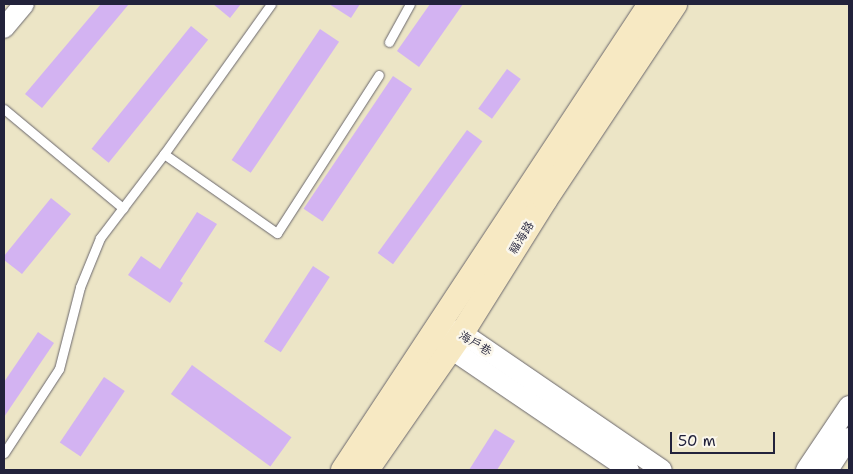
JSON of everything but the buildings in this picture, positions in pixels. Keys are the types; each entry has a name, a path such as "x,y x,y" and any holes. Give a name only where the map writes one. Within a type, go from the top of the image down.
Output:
{"main road":[{"name":"福海路","path":"343,470 436,326 650,4"},
{"name":"福海路","path":"367,470 456,341 561,175 674,4"}],"street":[{"path":"4,28 24,4"},
{"name":"海户巷","path":"436,326 629,470"},
{"name":"海户巷","path":"456,341 662,470"},
{"path":"806,470 849,406"},
{"path":"828,470 849,438"}],"lane":[{"path":"4,453 59,369 80,287 100,238 164,154 271,4"},
{"path":"389,42 410,4"},
{"path":"164,154 278,234 379,76"},
{"path":"4,109 123,208"}]}
